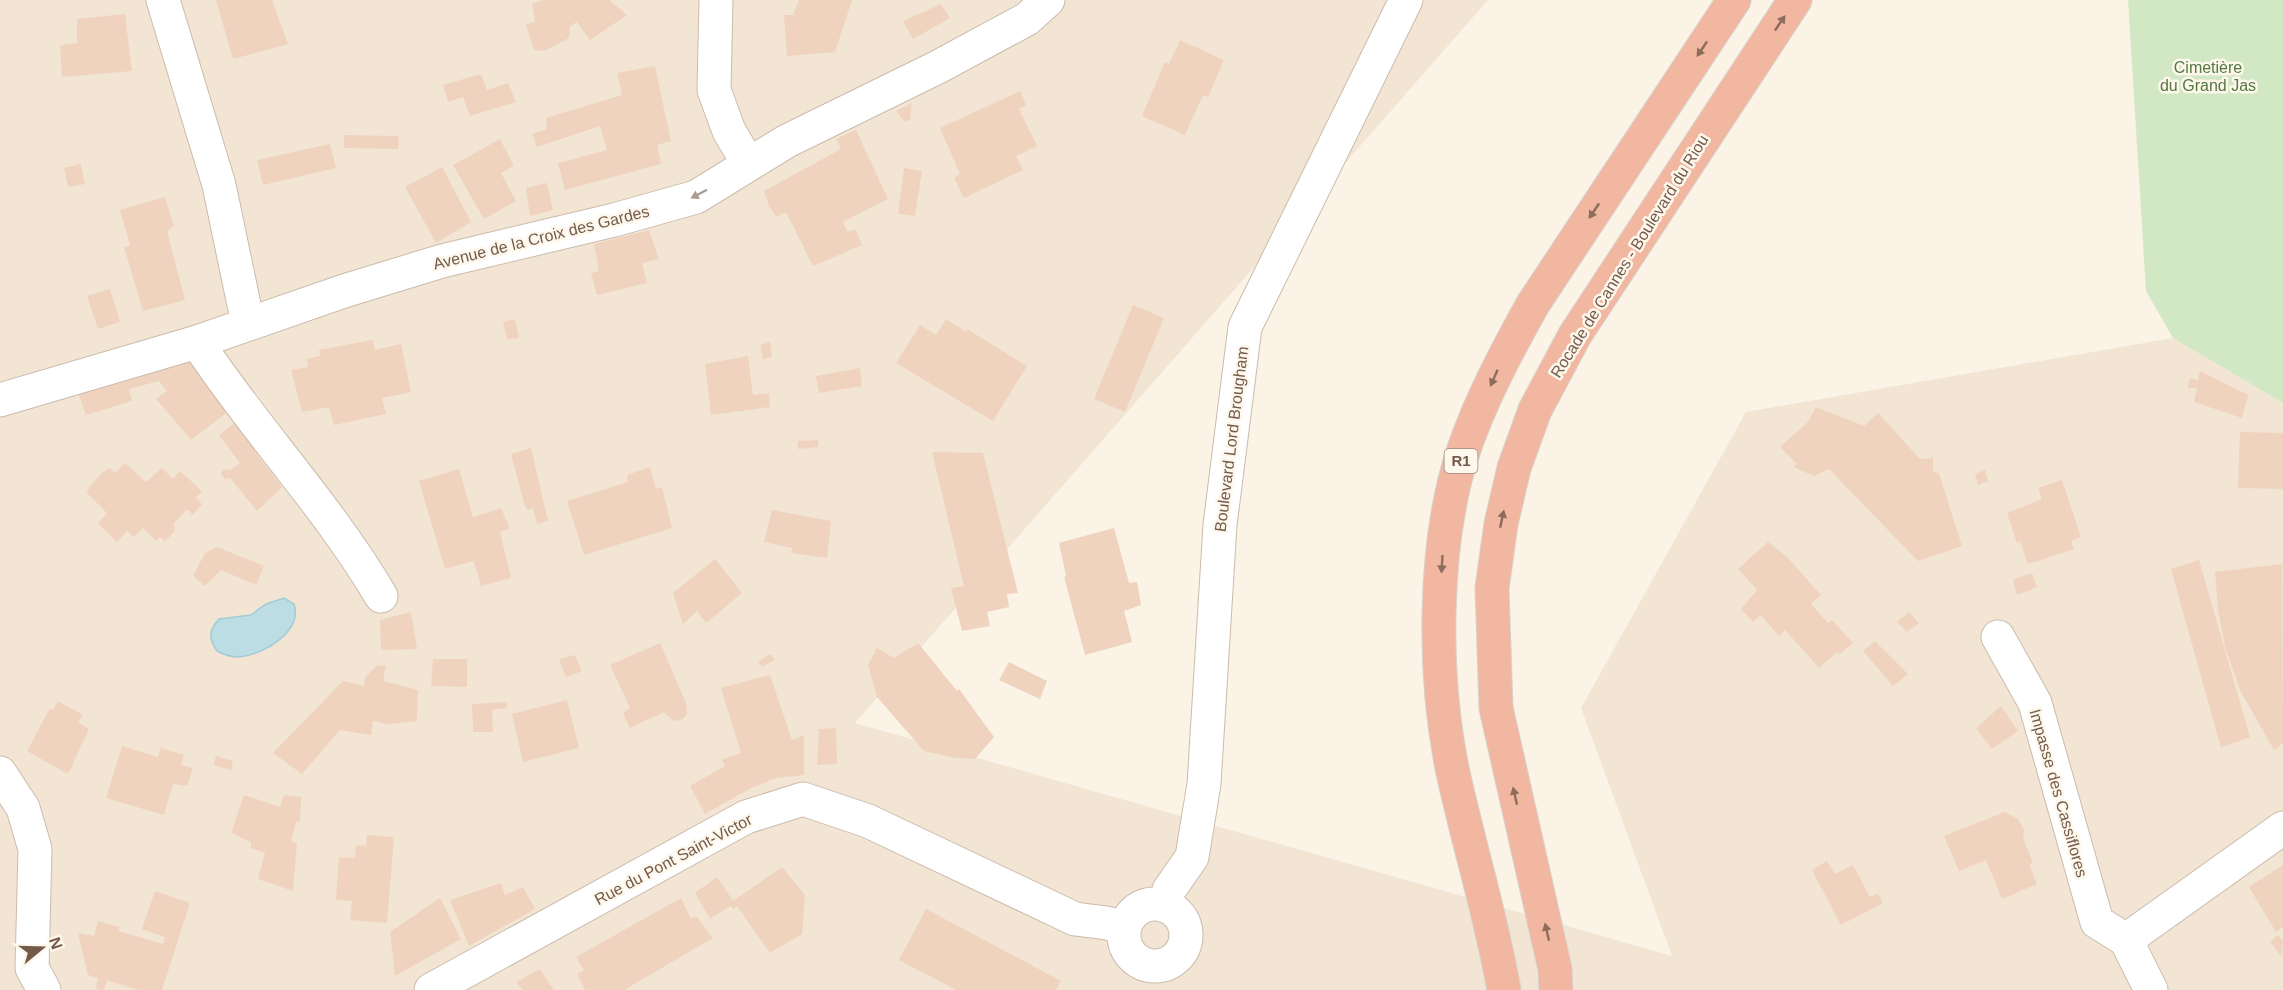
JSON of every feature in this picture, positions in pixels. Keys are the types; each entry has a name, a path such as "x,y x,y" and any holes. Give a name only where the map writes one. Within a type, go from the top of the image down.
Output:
{"highway":[{"name":"R1","path":"1504,990 1494,933 1452,767 1442,694 1441,562 1449,505 1463,452 1504,357 1533,304 1734,0"},
{"name":"Rocade de Cannes - Boulevard du Riou","path":"1556,990 1555,969 1496,708 1492,588 1501,524 1511,479 1535,410 1575,335 1795,0"}],"street":[{"path":"163,0 219,185 248,324"},
{"path":"716,0 714,90 729,131 748,163"},
{"name":"Avenue de la Croix des Gardes","path":"0,400 197,342 431,264 696,197 748,163 1027,19 1048,0"},
{"name":"Boulevard Lord Brougham","path":"1165,906 1169,890 1192,857 1204,784 1220,525 1245,327 1406,0"},
{"path":"197,342 219,376 355,553 381,596"},
{"name":"Impasse des Cassiflores","path":"1998,637 2034,703 2097,922 2126,940"},
{"path":"0,773 23,808 35,849 32,968 44,990"},
{"name":"Rue du Pont Saint-Victor","path":"431,990 746,817 802,799 868,821 1075,919 1107,923 1124,928"},
{"path":"2151,990 2126,940 2283,828"},
{"path":"1152,904 1165,906 1177,913 1184,926 1186,940 1180,954 1154,978 1144,965 1134,959 1124,939 1124,928 1130,916 1140,908 1152,904"}],"shaded area":[{"path":"0,0 1488,0 855,723 1672,956 1581,708 1746,412 2173,338 2283,403 2283,990 0,990"}],"green space":[{"name":"Cimetière du Grand Jas","path":"2128,0 2283,0 2283,403 2173,338 2146,291"}],"water":[{"path":"284,598 294,604 295,614 293,623 279,640 259,652 239,657 217,651 211,634 219,619 251,615 266,604"}],"building":[{"path":"216,0 272,0 288,44 233,59"},
{"path":"544,0 609,0 627,15 590,40 577,22 570,26 569,38 544,51 534,50 526,25 535,21 532,4"},
{"path":"799,0 852,0 835,52 787,56 784,15 793,15"},
{"path":"941,4 950,18 913,39 903,21"},
{"path":"125,14 132,71 62,77 60,45 77,43 77,19"},
{"path":"1180,40 1224,60 1208,97 1203,95 1185,135 1142,116 1165,62 1169,64"},
{"path":"655,66 671,141 657,145 661,164 565,190 558,163 607,150 600,126 537,147 532,134 547,129 546,118 622,95 617,73"},
{"path":"481,74 487,90 508,83 516,102 470,116 463,97 448,102 443,85"},
{"path":"1020,91 1026,105 1019,109 1037,146 1016,156 1023,170 964,198 954,178 960,174 940,128"},
{"path":"912,103 910,120 904,122 896,111"},
{"path":"856,130 888,199 843,222 848,232 855,229 862,245 813,266 786,212 777,217 769,206 764,191 841,149 836,139"},
{"path":"344,135 399,136 398,149 344,148"},
{"path":"500,139 514,166 501,173 516,201 484,219 453,165"},
{"path":"330,144 336,168 263,185 257,160"},
{"path":"81,164 85,184 68,187 64,168"},
{"path":"442,167 471,222 436,243 405,187"},
{"path":"904,168 922,171 915,216 898,214"},
{"path":"547,183 553,210 530,216 526,188"},
{"path":"165,197 174,226 167,231 185,300 143,311 124,247 130,245 120,210"},
{"path":"649,230 659,259 642,263 647,283 597,295 591,273 599,271 594,244"},
{"path":"110,289 120,322 98,329 87,296"},
{"path":"1133,305 1164,318 1125,412 1094,399"},
{"path":"515,319 519,338 507,339 503,322"},
{"path":"946,319 966,332 967,329 1027,366 993,421 896,363 920,325 936,335"},
{"path":"372,340 375,350 401,344 411,392 382,398 386,414 334,425 329,407 302,412 291,370 308,367 307,359 320,356 319,350"},
{"path":"770,342 772,357 763,359 760,345"},
{"path":"748,356 753,395 769,393 770,407 711,415 705,364"},
{"path":"186,358 229,411 191,440 156,399 167,391 159,381 129,389 132,401 86,415 78,393"},
{"path":"860,368 862,386 819,393 816,376"},
{"path":"2200,371 2248,395 2242,418 2194,402 2197,388 2188,388 2190,378 2198,380"},
{"path":"1816,407 1864,426 1878,413 1920,459 1933,458 1933,471 1939,474 1962,546 1918,561 1829,469 1814,476 1793,467 1797,464 1780,447 1808,422"},
{"path":"237,421 259,449 255,452 282,487 257,511 230,478 225,479 221,474 223,469 230,470 240,463 219,435"},
{"path":"2240,432 2283,433 2283,489 2238,488"},
{"path":"818,440 818,447 798,449 798,441"},
{"path":"531,448 548,521 537,524 533,508 527,510 524,503 511,454"},
{"path":"932,452 983,453 1018,593 1007,594 1009,607 987,612 990,626 962,631 951,588 964,586"},
{"path":"125,463 146,482 162,468 173,479 180,471 202,491 196,498 202,504 193,515 187,509 174,523 175,531 165,541 160,537 156,541 143,528 134,537 127,531 117,542 98,523 107,513 87,493 88,489 101,474 110,468 115,473"},
{"path":"650,467 656,489 662,487 672,528 584,555 567,501 628,482 627,475"},
{"path":"459,469 473,517 501,508 510,529 500,532 511,578 481,586 474,561 445,569 419,481"},
{"path":"1985,470 1988,481 1978,485 1975,474"},
{"path":"2062,480 2081,537 2071,541 2074,549 2028,564 2020,541 2017,543 2007,513 2042,499 2038,488"},
{"path":"772,510 831,521 827,558 791,553 792,548 764,542"},
{"path":"1114,528 1129,583 1137,582 1141,605 1124,611 1132,642 1085,655 1064,577 1066,576 1059,543"},
{"path":"1768,542 1787,557 1821,595 1811,604 1828,623 1832,620 1853,643 1840,654 1837,652 1819,668 1785,630 1779,636 1761,615 1753,622 1741,609 1757,590 1738,569"},
{"path":"217,547 264,566 256,585 221,570 205,586 193,576 205,553"},
{"path":"715,559 742,593 706,623 697,611 683,624 673,593"},
{"path":"2199,560 2250,737 2221,748 2171,569"},
{"path":"2282,564 2283,743 2274,750 2240,690 2225,647 2218,610 2215,572"},
{"path":"2032,573 2037,587 2017,595 2013,580"},
{"path":"411,612 417,649 381,650 380,620"},
{"path":"1909,612 1919,623 1907,632 1897,622"},
{"path":"1875,641 1908,674 1893,686 1863,651"},
{"path":"660,643 686,703 687,714 683,719 674,721 664,712 630,728 623,713 630,708 610,665"},
{"path":"918,643 957,691 959,689 994,737 975,759 955,758 924,751 877,697 868,665 877,648 894,658"},
{"path":"771,654 775,660 762,667 758,661"},
{"path":"575,655 582,671 566,677 559,659"},
{"path":"433,659 467,659 467,687 431,686"},
{"path":"1009,662 1047,681 1040,699 999,680"},
{"path":"378,665 386,666 383,681 418,690 417,721 388,724 373,721 371,735 340,730 302,774 273,753 343,681 364,686 365,677"},
{"path":"770,675 792,740 804,735 804,775 776,778 751,788 705,814 690,786 725,766 722,760 741,753 721,688"},
{"path":"567,700 579,748 523,762 512,714"},
{"path":"58,701 83,715 78,722 89,729 68,774 27,751 50,708 53,710"},
{"path":"507,702 507,708 492,710 493,732 473,732 472,704"},
{"path":"2001,706 2018,731 1992,749 1976,728"},
{"path":"836,728 837,764 817,765 819,729"},
{"path":"122,746 158,757 161,748 184,755 181,765 193,768 187,786 173,784 164,815 106,798"},
{"path":"216,756 233,761 231,770 214,765"},
{"path":"244,795 280,807 284,795 301,797 300,821 296,822 291,842 297,843 293,891 258,879 265,853 251,848 251,842 231,833"},
{"path":"2005,812 2018,819 2024,830 2023,838 2033,863 2029,864 2037,884 2002,899 1986,860 1959,871 1944,836"},
{"path":"367,835 394,837 387,923 350,920 352,901 336,900 339,857 355,858 356,845 366,846"},
{"path":"1827,861 1835,874 1853,865 1870,897 1878,893 1883,903 1841,925 1812,870"},
{"path":"2283,865 2283,927 2276,932 2249,887"},
{"path":"782,867 805,895 802,934 770,953 737,906 733,909 731,906 710,919 695,893 717,877 733,901"},
{"path":"501,883 505,895 523,887 535,909 469,946 450,900"},
{"path":"155,891 190,903 162,990 138,990 107,980 104,990 96,989 98,978 88,975 78,933 94,936 98,921 119,927 118,931 163,944 165,938 175,941 142,929"},
{"path":"440,898 461,939 395,976 390,932"},
{"path":"681,898 691,919 696,916 713,938 624,990 585,990 577,974 584,970 576,957"},
{"path":"926,909 1061,981 1056,990 956,990 899,960"},
{"path":"2278,935 2283,941 2281,956 2270,942"},
{"path":"540,969 554,990 523,990 516,982"}]}
